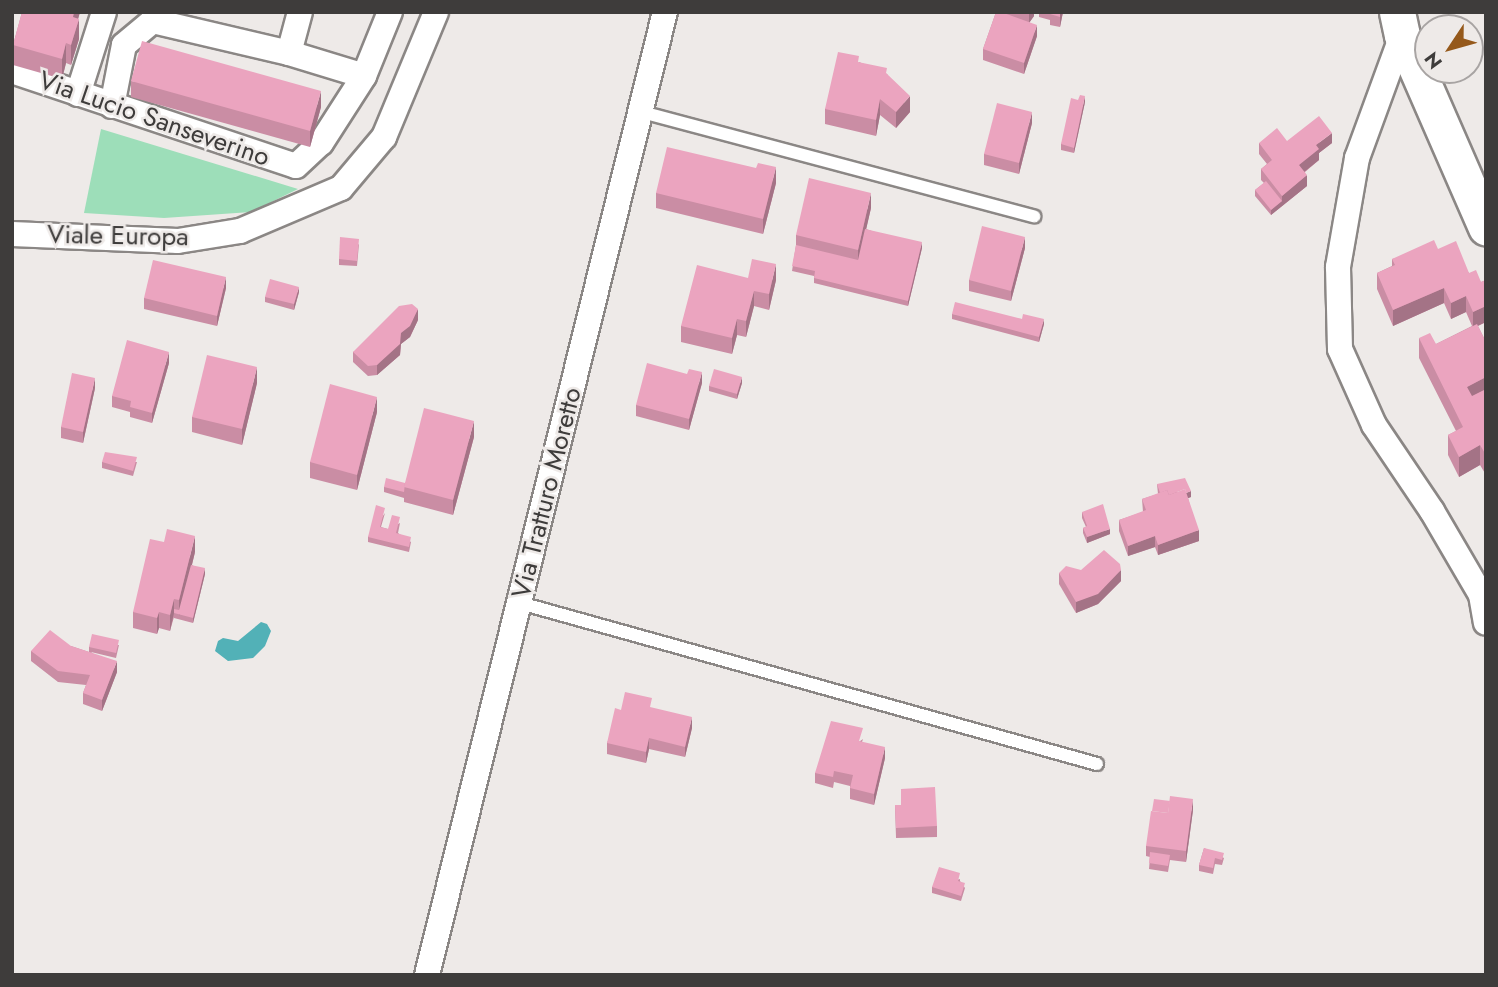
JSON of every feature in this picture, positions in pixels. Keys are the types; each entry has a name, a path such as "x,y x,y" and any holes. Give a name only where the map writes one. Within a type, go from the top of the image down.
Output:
{"street":[{"path":"78,94 104,12"},
{"path":"289,53 300,12"},
{"path":"112,106 124,45 154,17 363,76 390,12"},
{"name":"Viale Europa","path":"12,234 177,241 240,231 341,188 384,137 436,12"},
{"name":"Via Tratturo Moretto","path":"427,975 665,12"},
{"path":"1399,24 1486,228"},
{"path":"1399,24 1357,158 1338,267 1340,349 1374,425 1432,511 1481,595 1486,623"},
{"name":"Via Lucio Sanseverino","path":"12,71 296,166 321,143 363,76"}],"lane":[{"path":"642,112 1034,216"},
{"path":"520,603 1097,764"}],"green space":[{"path":"101,129 298,189 251,212 164,218 84,213"}],"water":[{"path":"261,622 267,624 271,631 265,646 253,658 228,661 215,651 218,641 223,638 238,641"}],"building":[{"path":"22,12 74,12 73,17 79,19 71,45 66,43 62,59 13,45"},
{"path":"996,12 1037,25 1024,63 983,49"},
{"path":"1060,12 1060,17 1050,14"},
{"path":"142,41 321,91 310,131 131,81"},
{"path":"838,52 859,56 858,62 887,68 886,73 910,96 896,112 880,99 876,120 825,109"},
{"path":"1080,95 1085,96 1074,148 1061,144 1071,98 1078,100"},
{"path":"997,103 1032,112 1019,163 984,154"},
{"path":"1319,116 1332,133 1316,145 1319,149 1299,165 1307,175 1282,196 1261,169 1272,160 1259,143 1277,128 1287,141"},
{"path":"667,147 756,168 758,163 776,167 763,219 656,193"},
{"path":"809,178 871,193 858,250 796,235"},
{"path":"1266,181 1282,201 1271,210 1255,190"},
{"path":"982,226 1025,237 1011,291 969,280"},
{"path":"865,229 922,242 908,301 814,278 815,271 792,266 796,245 858,260"},
{"path":"340,237 359,239 357,261 339,259"},
{"path":"1434,240 1438,249 1456,241 1469,273 1476,270 1481,282 1486,280 1486,306 1473,312 1466,296 1451,303 1444,288 1393,310 1377,273 1395,265 1392,259"},
{"path":"752,259 776,264 769,294 754,291 746,321 737,319 732,338 681,326 697,265 748,278"},
{"path":"153,260 226,277 217,316 144,298"},
{"path":"270,279 299,287 294,304 265,297"},
{"path":"955,302 1022,319 1023,314 1044,319 1039,337 952,314"},
{"path":"412,304 418,309 410,326 401,333 400,344 377,365 368,366 353,352 399,306"},
{"path":"1477,324 1486,342 1486,377 1467,387 1472,396 1486,389 1486,455 1480,445 1459,457 1448,435 1463,427 1419,338 1430,333 1436,344"},
{"path":"127,340 169,352 152,413 130,407 131,401 112,396"},
{"path":"207,355 257,367 242,429 192,417"},
{"path":"647,363 687,374 689,369 702,372 689,419 636,405"},
{"path":"714,369 742,377 737,394 709,386"},
{"path":"72,373 95,378 83,432 61,427"},
{"path":"330,384 377,397 357,475 310,462"},
{"path":"424,408 474,421 453,500 404,487"},
{"path":"105,452 137,457 133,471 102,462"},
{"path":"386,478 405,483 404,492 384,487"},
{"path":"1185,478 1191,491 1186,493 1185,489 1169,495 1167,490 1160,493 1157,484"},
{"path":"1185,489 1199,530 1158,545 1155,536 1128,546 1119,520 1146,510 1142,499 1167,490 1169,495"},
{"path":"1103,504 1110,529 1087,537 1083,528 1087,526 1082,512"},
{"path":"376,505 385,508 380,527 388,529 392,515 400,517 396,533 411,537 409,547 368,537"},
{"path":"167,529 195,536 179,600 174,599 170,615 159,612 157,618 133,612 150,539 164,542"},
{"path":"1104,550 1120,564 1121,570 1098,594 1076,602 1059,573 1066,566 1081,570"},
{"path":"191,565 205,568 193,618 174,613 174,609 179,610"},
{"path":"50,630 71,646 117,661 102,700 83,693 90,675 58,671 31,651"},
{"path":"92,634 119,640 116,653 89,647"},
{"path":"625,692 652,698 650,707 692,717 685,747 649,738 646,752 607,743 615,708 621,710"},
{"path":"831,721 863,728 859,741 885,747 874,794 850,788 853,775 834,771 833,777 815,773"},
{"path":"935,787 937,826 896,828 895,805 901,805 901,789"},
{"path":"1170,796 1193,799 1186,851 1146,846 1151,811 1168,813"},
{"path":"1154,799 1170,801 1168,813 1152,811"},
{"path":"1204,848 1224,853 1222,860 1215,858 1213,868 1199,865"},
{"path":"1150,852 1170,855 1168,866 1149,863"},
{"path":"939,867 960,873 958,881 965,883 961,896 932,887"}]}
